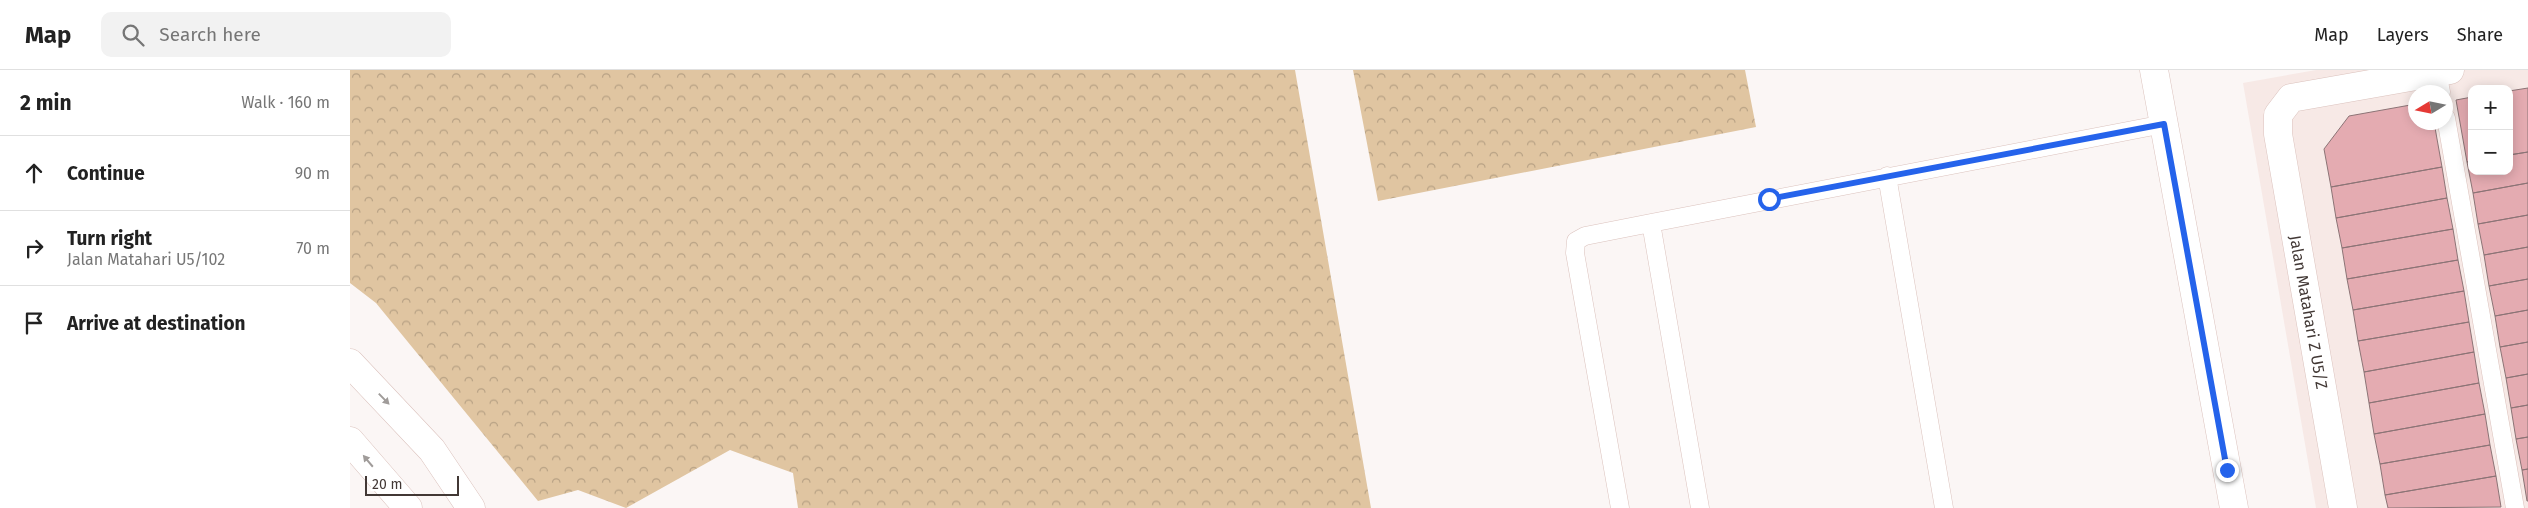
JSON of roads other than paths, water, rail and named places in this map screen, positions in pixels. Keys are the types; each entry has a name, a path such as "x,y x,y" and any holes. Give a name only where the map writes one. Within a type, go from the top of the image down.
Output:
{"street":[{"path":"2154,70 2234,508"},
{"name":"Jalan Matahari Z U5/Z","path":"2343,508 2278,134 2278,115 2291,98 2443,78"},
{"path":"350,364 432,450 471,508"},
{"path":"350,441 408,508"}],"lane":[{"path":"1620,508 1575,253 1576,241 1586,236 1652,222 2164,124"},
{"path":"2448,130 2515,508"},
{"path":"1887,176 1944,508"},
{"path":"1652,222 1700,508"}]}
